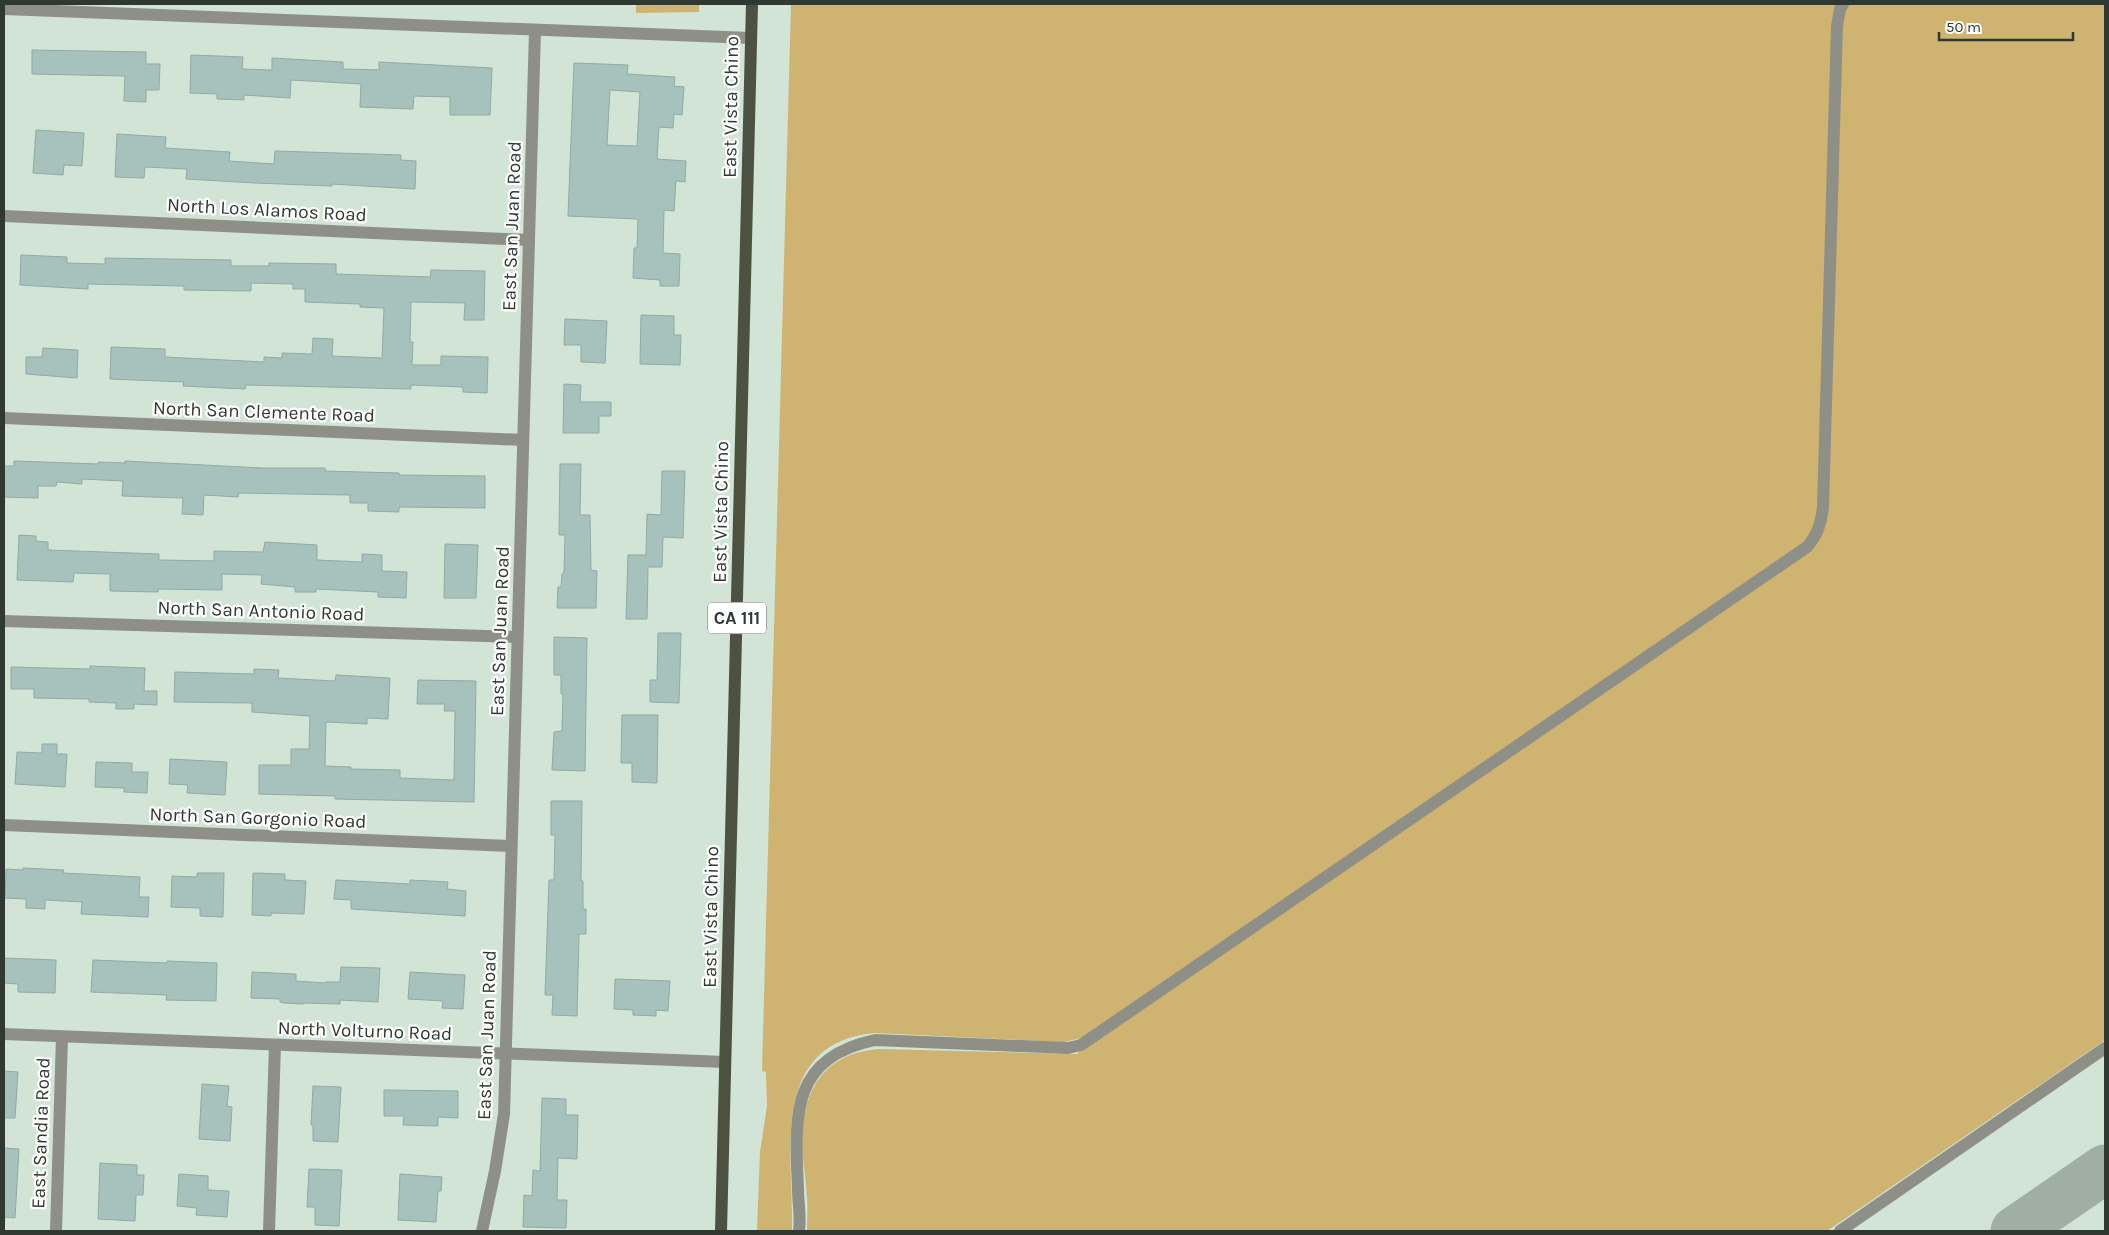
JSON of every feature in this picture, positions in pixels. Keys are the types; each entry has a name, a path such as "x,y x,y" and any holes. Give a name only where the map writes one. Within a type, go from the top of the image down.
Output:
{"main road":[{"name":"East Vista Chino","path":"721,1231 752,4"}],"street":[{"path":"799,1231 797,1126 800,1102 807,1082 820,1066 836,1054 853,1045 875,1040 1068,1048 1081,1045 1808,547 1816,536 1821,522 1823,507 1837,26 1840,8 1844,4"},
{"path":"4,10 751,38"},
{"name":"East San Juan Road","path":"482,1231 495,1171 504,1114 535,30"},
{"name":"North Los Alamos Road","path":"4,216 529,240"},
{"name":"North San Clemente Road","path":"4,418 523,440"},
{"name":"North San Antonio Road","path":"4,621 518,637"},
{"name":"North San Gorgonio Road","path":"4,825 511,846"},
{"name":"North Volturno Road","path":"4,1034 725,1062"},
{"name":"East Sandia Road","path":"56,1231 62,1036"},
{"path":"269,1231 275,1045"},
{"path":"1840,1231 2105,1048"}],"shaded area":[{"path":"636,4 699,4 699,12 636,13"},
{"path":"791,4 2105,4 2105,1040 1827,1231 807,1231 807,1201 802,1146 803,1121 813,1089 821,1076 832,1065 845,1057 880,1049 1078,1054 1082,1038 1063,1042 875,1033 841,1041 817,1058 802,1081 794,1108 791,1138 792,1231 757,1231 760,1152 767,1106 766,1072 762,1071"}],"building":[{"path":"32,50 146,52 146,64 160,64 159,90 146,90 146,102 124,101 125,76 32,74"},
{"path":"191,55 243,57 242,69 272,70 272,58 343,62 343,69 379,70 379,62 492,68 490,115 450,115 450,97 414,96 413,109 360,107 361,84 291,80 290,98 244,95 244,100 217,99 217,94 190,93"},
{"path":"574,63 628,65 627,74 675,77 674,86 684,87 682,115 674,114 673,128 659,127 657,159 686,161 685,182 676,181 674,211 664,210 663,253 680,254 679,286 660,286 660,280 633,278 634,248 637,248 638,219 568,216","holes":["610,90 640,92 637,146 607,145"]},
{"path":"36,130 84,133 82,166 64,165 63,175 33,173"},
{"path":"117,134 166,137 165,148 230,152 229,161 274,164 275,151 401,155 401,160 416,161 415,189 186,179 187,169 145,167 144,178 115,177"},
{"path":"21,255 67,257 67,263 105,264 105,258 231,260 231,266 269,266 269,263 336,264 336,274 430,277 431,270 485,271 484,320 464,320 465,303 411,302 410,342 413,342 412,365 441,365 441,356 488,357 487,393 463,392 463,387 411,385 411,389 246,385 245,389 183,386 184,382 110,379 111,347 165,349 165,357 264,362 264,357 282,358 282,353 312,354 313,338 333,339 332,356 382,358 384,308 360,307 360,304 305,302 305,289 293,289 293,284 251,283 251,291 184,290 184,286 88,284 88,289 20,285"},
{"path":"641,315 674,316 674,335 681,335 680,365 640,364"},
{"path":"565,319 607,321 605,363 581,362 581,345 564,345"},
{"path":"43,348 78,350 77,378 26,374 26,357 42,357"},
{"path":"564,384 581,385 580,402 611,402 611,416 599,416 599,433 563,433"},
{"path":"14,461 98,464 98,462 125,463 125,461 263,468 325,468 325,471 399,473 399,475 485,476 485,508 399,507 399,512 368,511 368,503 350,503 350,495 239,493 238,497 204,495 203,515 182,514 183,498 122,496 123,481 82,479 82,484 57,482 56,486 38,486 38,498 4,497 4,466 14,466"},
{"path":"560,464 581,464 580,515 590,515 591,570 597,571 596,608 557,608 558,587 561,587 562,574 564,572 565,535 559,535"},
{"path":"662,471 685,471 683,538 663,537 662,567 648,567 647,619 626,619 628,555 646,555 647,514 661,515"},
{"path":"19,535 36,536 36,541 48,542 48,550 159,554 159,560 214,561 214,551 263,552 265,542 317,545 317,560 362,562 362,554 382,555 382,571 407,572 406,598 378,597 378,592 316,589 316,592 295,592 295,587 261,584 262,575 222,574 222,590 158,589 158,592 110,591 110,574 74,573 73,582 17,580"},
{"path":"445,544 478,545 476,598 444,598"},
{"path":"658,633 681,633 679,703 650,702 650,680 657,680"},
{"path":"554,637 587,638 585,771 552,770 554,732 562,731 563,694 561,694 561,675 554,675"},
{"path":"90,666 145,668 144,691 157,691 157,705 134,704 134,709 116,709 116,703 89,702 89,699 34,698 34,689 11,689 11,667 90,669"},
{"path":"254,669 279,670 278,678 335,681 336,675 390,678 388,719 367,718 367,724 326,722 325,766 351,767 351,769 400,770 400,778 454,780 455,711 444,711 445,704 417,704 418,680 476,681 474,802 335,799 335,796 259,794 259,765 291,765 291,749 309,749 310,716 252,712 252,703 174,702 175,672 254,674"},
{"path":"622,715 658,715 657,783 632,782 632,763 621,763"},
{"path":"42,744 57,744 57,754 67,754 65,787 15,784 17,752 42,753"},
{"path":"170,759 227,762 225,795 187,793 188,785 169,784"},
{"path":"96,762 132,763 132,772 148,772 147,793 124,792 124,788 95,787"},
{"path":"551,801 582,801 581,881 583,881 583,909 586,909 586,934 579,934 577,1016 552,1015 553,995 545,995 549,880 554,880 555,835 551,835"},
{"path":"23,868 64,870 63,873 140,877 139,897 149,897 148,917 81,914 82,902 45,900 45,909 26,908 26,899 5,898 6,869 23,870"},
{"path":"197,873 224,873 223,917 200,916 200,908 171,907 172,876 197,877"},
{"path":"253,873 285,874 285,880 306,881 304,914 271,913 271,916 252,915"},
{"path":"336,880 410,884 410,880 448,882 447,889 466,891 465,916 351,909 351,900 334,899"},
{"path":"4,958 56,960 55,993 18,992 18,984 4,983"},
{"path":"93,960 217,963 216,1001 166,1000 167,995 91,992"},
{"path":"341,967 380,968 378,1002 340,1000 340,1004 303,1004 284,1003 280,1002 280,999 251,998 252,972 296,974 296,981 325,983 340,982"},
{"path":"410,972 465,975 463,1009 442,1008 443,1001 408,999"},
{"path":"615,979 670,981 668,1011 656,1010 656,1016 633,1015 633,1010 614,1009"},
{"path":"4,1071 18,1072 15,1118 4,1118"},
{"path":"202,1084 229,1086 227,1106 232,1107 230,1141 199,1139"},
{"path":"313,1086 341,1087 338,1142 313,1141 313,1125 311,1125"},
{"path":"384,1090 458,1091 458,1118 438,1117 438,1126 403,1125 404,1116 384,1116"},
{"path":"542,1098 566,1099 566,1115 578,1115 577,1159 558,1158 557,1200 567,1200 566,1228 523,1227 524,1195 532,1196 533,1170 540,1171"},
{"path":"4,1148 19,1149 15,1218 4,1217"},
{"path":"100,1163 137,1165 137,1175 144,1175 143,1195 136,1195 135,1221 98,1219"},
{"path":"309,1169 342,1170 339,1226 315,1225 315,1207 307,1207"},
{"path":"179,1174 208,1176 208,1190 229,1191 227,1217 196,1215 197,1208 177,1206"},
{"path":"400,1174 442,1177 441,1191 438,1191 436,1222 398,1220"}],"taxiway":[{"path":"2015,1231 2105,1169"}]}
